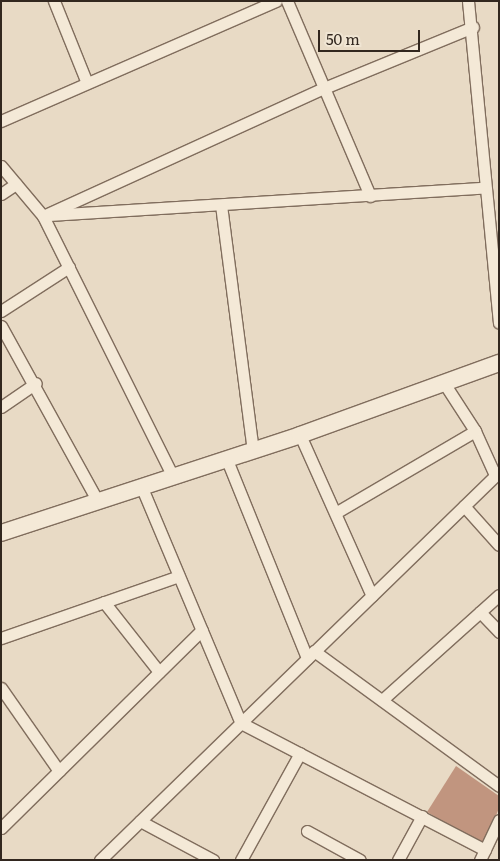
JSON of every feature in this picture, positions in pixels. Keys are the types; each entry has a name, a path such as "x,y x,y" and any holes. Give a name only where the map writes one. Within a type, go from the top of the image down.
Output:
{"street":[{"path":"54,1 88,84"},
{"path":"2,120 276,1"},
{"path":"286,1 370,196"},
{"path":"468,1 473,27 484,188 499,323"},
{"path":"43,216 324,88 473,27"},
{"path":"1,166 43,216 173,477"},
{"path":"1,194 16,184"},
{"path":"43,216 484,188"},
{"path":"221,205 253,451"},
{"path":"1,311 69,267"},
{"path":"1,326 36,383 98,502"},
{"path":"1,534 227,460 444,383 497,367"},
{"path":"1,407 36,383"},
{"path":"100,860 497,474 475,430 444,383"},
{"path":"337,512 475,430"},
{"path":"300,435 337,512 372,596"},
{"path":"227,460 311,655 382,700 499,786"},
{"path":"142,488 241,723 422,816 483,855 499,820"},
{"path":"464,506 499,545"},
{"path":"1,638 179,576"},
{"path":"382,700 499,595"},
{"path":"104,602 159,672"},
{"path":"480,612 499,632"},
{"path":"1,828 202,630"},
{"path":"1,688 59,771"},
{"path":"241,860 300,753"},
{"path":"398,860 422,816"},
{"path":"140,821 213,860"},
{"path":"306,830 360,860"}],"building":[{"path":"456,766 499,796 499,808 484,846 427,812"}]}
